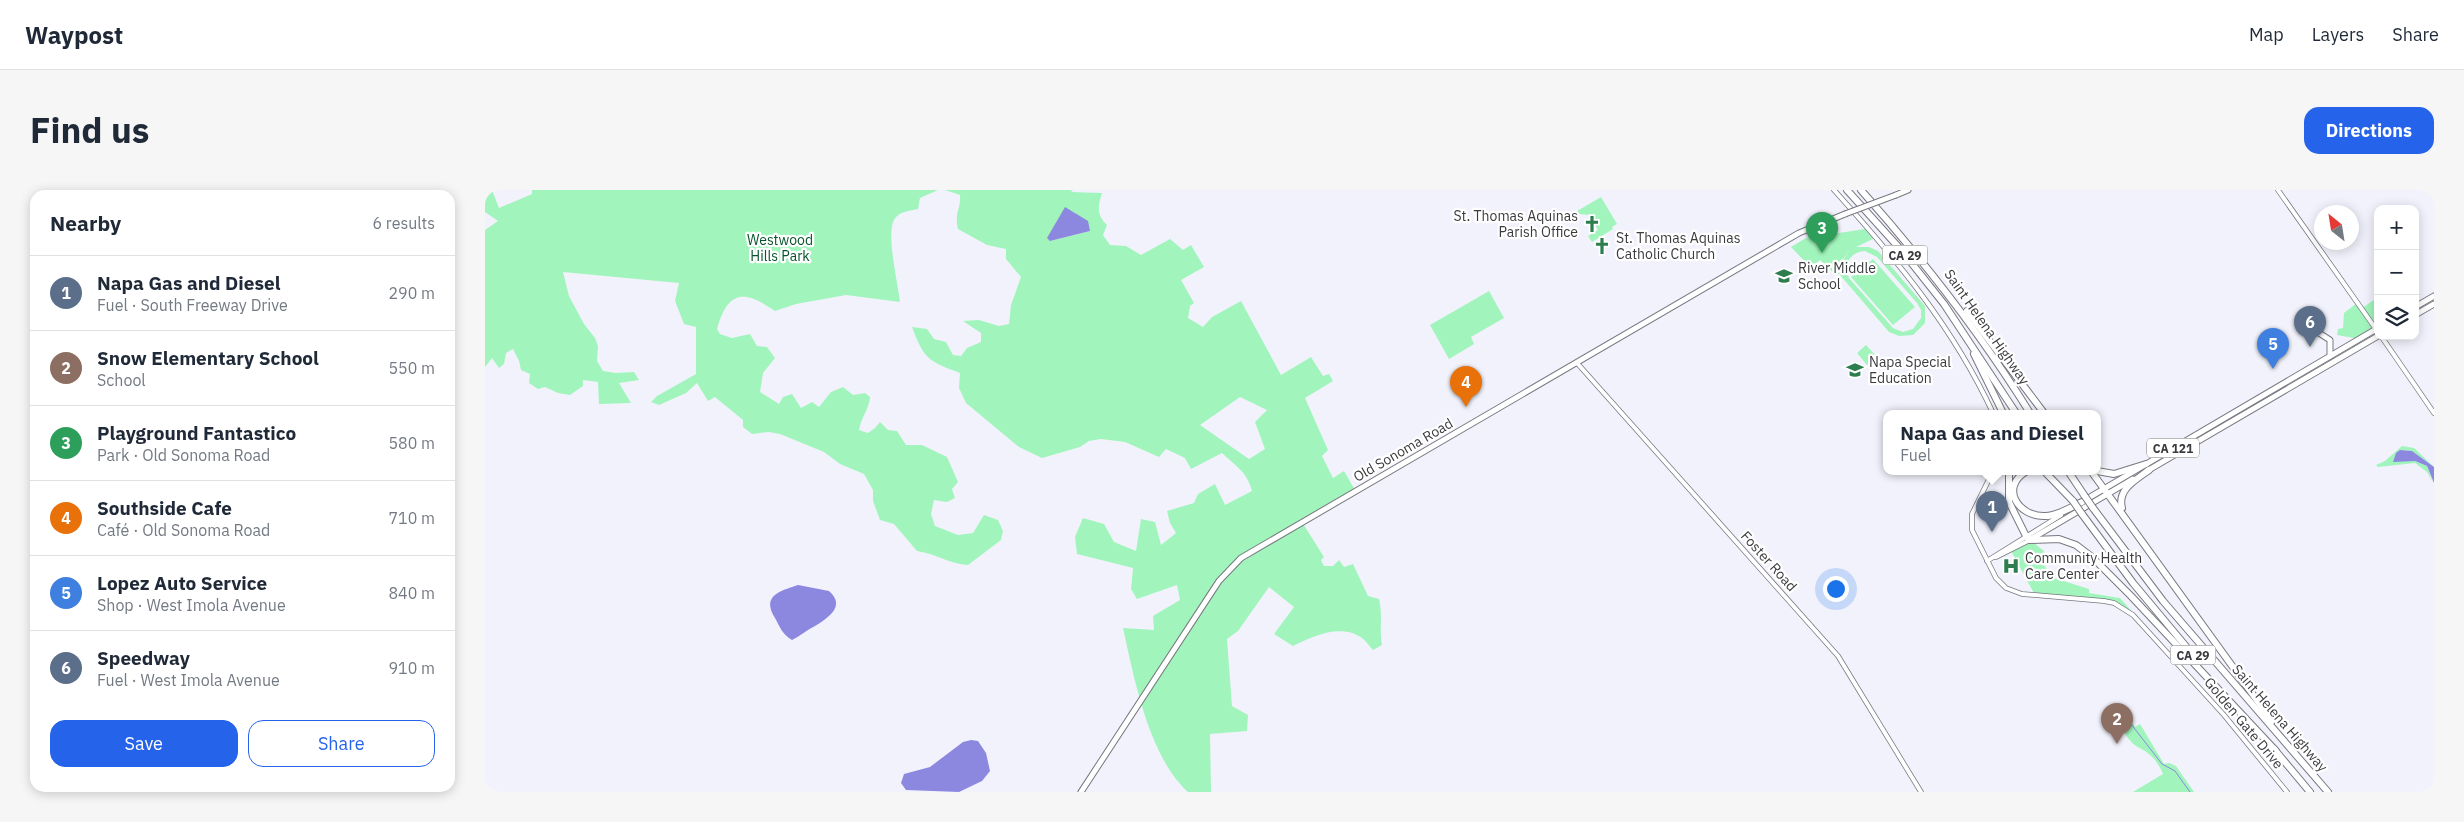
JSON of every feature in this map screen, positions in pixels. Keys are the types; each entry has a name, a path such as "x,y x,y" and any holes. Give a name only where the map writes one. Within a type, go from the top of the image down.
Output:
{"highway":[{"name":"Saint Helena Highway","path":"1847,190 1912,264 1958,324 2014,410"},
{"name":"Saint Helena Highway","path":"1861,190 1941,282 1981,337 2028,410"},
{"path":"1941,282 1980,327 2042,410"},
{"path":"1958,324 2001,410"},
{"path":"2101,471 2114,474 2147,467"},
{"name":"CA 121","path":"2147,467 2121,494 2120,501 2125,516 2292,749"},
{"path":"2009,475 2009,502 2028,538 2059,539 2076,545 2093,558 2131,596 2275,751"},
{"name":"CA 121","path":"2022,475 2016,480 2013,492 2016,503 2025,512 2035,515 2053,515 2083,499"},
{"path":"2048,475 2073,501"},
{"name":"Saint Helena Highway","path":"2056,475 2082,514 2155,610 2310,792"},
{"name":"Saint Helena Highway","path":"2069,475 2083,499 2093,508 2163,601 2328,792"},
{"path":"2094,475 2125,516"}],"main road":[{"name":"Old Sonoma Road","path":"1081,792 1219,580 1241,558 1799,233 1908,190"},
{"path":"2419,305 2434,296"},
{"path":"2419,313 2434,304"},
{"name":"CA 121","path":"2083,499 2107,491 2330,356 2374,332"},
{"path":"2319,333 2330,340 2330,356"},
{"name":"CA 121","path":"2147,467 2374,339"},
{"path":"2028,538 2107,491"}],"street":[{"path":"1834,190 1893,256 1922,293 1961,352 1991,410"},
{"path":"2278,190 2374,326"},
{"path":"2383,340 2434,413"},
{"name":"Foster Road","path":"1577,363 1838,656 1921,792"},
{"name":"Golden Gate Drive","path":"1991,475 1975,505 1971,522 1974,539 2001,584 2013,592 2114,603 2133,615 2224,715 2287,792"},
{"path":"1987,561 2028,538 2083,499"}],"green space":[{"name":"Westwood Hills Park","path":"485,190 492,190 499,208 532,194 532,190 938,190 920,198 918,209 902,213 894,220 891,236 900,302 846,295 796,304 775,311 754,299 738,298 726,307 717,329 720,334 732,338 750,334 757,346 767,347 775,358 763,373 760,392 779,404 783,397 792,394 801,408 812,402 819,407 831,392 843,387 853,395 865,393 870,397 859,430 868,433 880,422 888,430 897,431 906,445 922,445 947,457 958,482 952,489 955,498 947,502 934,500 931,514 935,526 958,535 973,533 984,515 998,520 1003,531 1001,540 968,565 955,563 917,551 894,524 880,520 873,501 873,490 864,474 840,464 824,452 780,434 769,432 752,434 743,427 743,420 715,397 708,401 697,383 686,393 659,405 651,402 657,396 696,374 696,327 684,324 675,301 679,283 563,272 569,296 584,324 595,338 598,346 597,361 603,371 616,373 634,372 639,380 619,383 631,403 599,404 598,382 583,380 583,386 570,395 558,393 545,387 538,389 529,383 530,374 521,370 513,349 506,353 504,364 499,368 492,358 485,367 485,230 498,221 485,212"},
{"path":"945,190 1073,190 1071,192 1102,193 1099,210 1103,221 1107,225 1103,235 1110,245 1126,246 1141,255 1170,239 1183,250 1191,245 1204,267 1181,280 1194,303 1190,306 1188,318 1203,327 1212,317 1241,301 1281,375 1311,357 1323,376 1329,374 1333,381 1305,398 1328,450 1322,456 1333,478 1344,471 1355,490 1302,522 1324,557 1321,560 1324,566 1333,566 1339,560 1344,567 1353,564 1368,596 1379,599 1382,645 1373,650 1363,639 1354,634 1336,631 1309,638 1293,646 1274,634 1294,607 1269,587 1238,631 1227,639 1232,706 1248,715 1247,731 1210,734 1211,792 1188,792 1174,777 1163,759 1145,716 1123,628 1154,630 1153,616 1180,600 1177,585 1137,599 1131,589 1133,568 1077,554 1075,537 1083,518 1104,524 1114,542 1136,551 1141,519 1155,522 1161,545 1176,533 1170,523 1167,511 1194,503 1198,494 1215,484 1225,505 1252,491 1250,484 1240,469 1222,453 1191,469 1185,458 1166,449 1159,457 1125,442 1101,439 1089,441 1080,447 1042,458 1019,447 966,403 959,388 960,373 928,358 920,346 912,327 927,329 934,339 946,342 953,355 961,356 967,348 981,342 981,333 963,321 979,320 999,326 1009,324 1011,305 1021,277 1006,259 1006,249 987,245 958,229 957,219 960,195","holes":["1068,210 1075,213 1090,231 1050,241","1240,397 1267,410 1255,422 1265,449 1249,459 1200,425"]},
{"path":"1601,197 1617,224 1612,227 1613,229 1592,242 1588,236 1598,230 1590,215 1579,214 1574,217 1572,214"},
{"path":"1865,229 1873,239 1856,247 1869,247 1878,251 1925,306 1925,323 1913,335 1899,336 1889,332 1840,275 1842,273 1843,260 1850,250 1842,260 1841,273 1836,275 1820,260 1811,268 1791,247 1806,238","holes":["1865,251 1877,257 1921,310 1921,318 1913,329 1903,332 1893,328 1849,278 1847,264 1852,256"]},
{"path":"1873,259 1915,307 1893,325 1851,277"},
{"path":"1489,291 1504,318 1471,337 1474,344 1449,359 1430,325"},
{"path":"2374,300 2374,330 2359,339 2337,335 2338,329 2343,328 2344,313 2357,303 2361,309"},
{"path":"1866,345 1877,357 1867,365 1857,353"},
{"path":"2402,446 2414,448 2434,467 2412,451 2400,450 2398,461 2415,461 2427,466 2433,482 2427,472 2415,463 2378,467 2376,465 2385,461"},
{"path":"2030,540 2044,551 2043,564 2054,578 2089,589 2089,593 2120,598 2143,624 2114,603 2035,595 2011,551"},
{"path":"2131,720 2135,727 2140,724 2164,764 2169,763 2176,766 2194,792 2133,792 2163,774 2155,760 2133,744 2125,734 2121,725"}],"shaded area":[{"path":"1065,207 1088,221 1090,231 1050,241 1047,238"},
{"path":"2400,450 2412,451 2434,467 2434,483 2427,466 2415,461 2393,462 2396,453"},
{"path":"798,585 829,591 834,596 836,606 834,611 825,619 792,640 782,630 771,611 770,604 771,599 779,592"},
{"path":"978,741 986,753 990,771 982,781 959,792 906,790 901,783 904,774 930,767 963,742"}],"waterway":[{"path":"2131,724 2162,764 2175,771 2190,792"}],"place":[{"name":"St. Thomas Aquinas Parish Office","path":"1592,224"},
{"name":"St. Thomas Aquinas Catholic Church","path":"1602,246"},
{"name":"Playground Fantastico","path":"1822,253"},
{"name":"River Middle School","path":"1784,276"},
{"name":"Speedway","path":"2310,347"},
{"name":"Lopez Auto Service","path":"2273,369"},
{"name":"Napa Special Education","path":"1855,370"},
{"name":"Southside Cafe","path":"1466,407"},
{"name":"Napa Gas and Diesel","path":"1992,532"},
{"name":"Community Health Care Center","path":"2011,566"},
{"name":"Snow Elementary School","path":"2117,744"}]}
